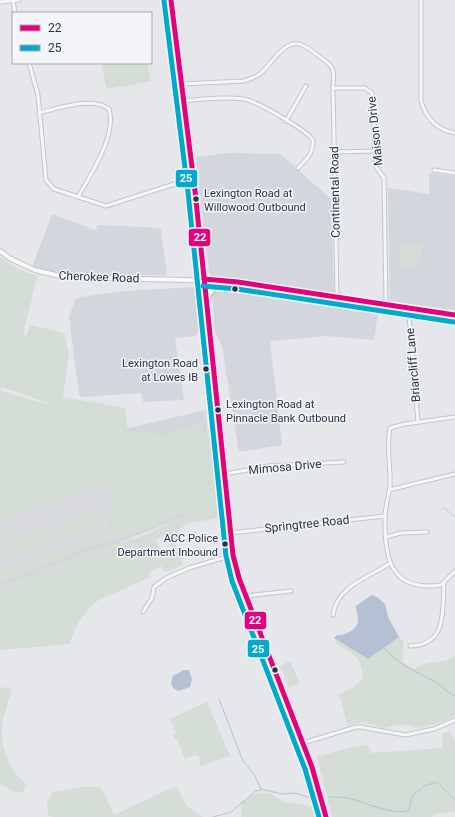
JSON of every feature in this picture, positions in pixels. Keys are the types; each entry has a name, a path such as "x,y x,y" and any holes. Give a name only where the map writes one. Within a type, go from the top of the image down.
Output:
{"highway":[{"path":"171,0 193,178 233,558 246,596 303,743 316,780 326,817"},
{"path":"206,298 214,287 229,281"}],"main road":[{"name":"Cherokee Road","path":"0,251 10,259 35,270 64,277 204,279 229,281 455,315"}],"street":[{"path":"13,0 15,12"},
{"path":"0,2 19,0"},
{"path":"421,0 421,101 427,116 434,123 445,130 455,133"},
{"name":"Continental Road","path":"182,84 248,79 260,75 286,47 298,44 303,45 331,65 334,71 333,88 337,297"},
{"path":"29,64 38,95 46,180 54,189 106,206 193,178"},
{"path":"286,121 306,86"},
{"name":"Maison Drive","path":"333,88 365,88 372,93 376,167 384,178 386,304"},
{"path":"184,101 248,100 302,130 313,140 313,149 310,156 298,168"},
{"path":"39,112 89,103 99,103 109,109 110,120 105,145 78,197"},
{"path":"335,152 376,151"},
{"path":"434,170 455,173"},
{"name":"Briarcliff Lane","path":"410,308 409,315 418,422"},
{"path":"455,418 418,422 390,428 389,490 385,516 389,564 401,578 408,583 424,586 441,585 455,571"},
{"name":"Mimosa Drive","path":"225,474 269,466 344,462"},
{"path":"389,490 455,474"},
{"name":"Springtree Road","path":"230,533 385,516"},
{"path":"386,537 401,533 426,532"},
{"path":"143,612 152,598 154,587 166,578 189,568 233,558"},
{"path":"332,615 339,599 345,591 389,564"},
{"path":"410,646 420,646 427,642 439,629 443,613 444,583"},
{"path":"246,596 291,590"},
{"path":"303,743 356,727 405,735 434,729 455,720"}],"shaded area":[{"path":"101,64 147,64 151,81 107,89"},
{"path":"231,153 280,154 331,199 334,293 265,284 246,279 211,276 209,272 196,157"},
{"path":"429,173 455,176 455,310 390,301 388,188 429,194"},
{"path":"52,214 95,230 98,225 161,228 167,275 68,275 56,274 32,267"},
{"path":"401,245 422,245 421,258 417,261 418,268 412,267 411,271 399,268"},
{"path":"0,258 25,272 37,276 23,335 30,336 27,335 30,325 64,333 69,354 63,397 125,408 128,433 148,432 166,435 194,424 201,425 202,427 198,436 210,429 216,428 223,516 190,523 183,526 176,538 176,549 172,550 167,535 156,539 162,556 178,552 183,565 166,572 161,566 148,573 150,577 95,602 79,621 69,644 0,650 0,589 5,584 84,553 145,535 187,515 179,515 142,531 77,552 53,563 5,581 0,585 0,567 114,529 100,489 72,498 67,503 0,525","holes":["2,387 50,404 51,405 0,391"]},
{"path":"194,287 197,291 199,331 195,336 175,338 184,400 143,402 141,393 83,397 79,395 69,317 75,300 80,297 126,291"},
{"path":"217,287 257,289 379,306 374,340 326,336 270,341 282,445 239,452 222,346 215,332 212,293"},
{"path":"206,410 213,506 4,587 0,598 0,458"},
{"path":"95,512 102,517 103,520 103,524 98,529 0,561 0,540 69,517 76,518"},
{"path":"399,637 403,641 403,662 414,670 424,664 450,659 455,656 455,715 445,721 421,728 404,724 385,728 362,722 348,726 339,695 352,688 363,679 359,661 348,650 336,644 336,640 368,659"},
{"path":"290,661 300,683 289,688 280,666"},
{"path":"0,687 12,689 3,721 2,738 8,760 20,779 25,783 26,788 21,793 12,791 0,784"},
{"path":"207,702 230,756 200,766 199,756 194,755 185,759 177,739 174,738 173,735 176,733 170,719"},
{"path":"450,731 455,742 455,812 438,813 431,817 332,817 317,757 351,747 368,745 371,753 443,748 442,734"},
{"path":"176,786 187,806 203,817 52,817 48,815 47,802 53,792 80,787 99,787 103,791 114,815"},
{"path":"270,793 284,802 316,807 318,817 241,817 242,802 255,794"}],"water":[{"path":"372,595 377,597 385,604 388,617 399,637 368,659 334,638 337,635 347,633 354,629 358,623 356,606"},
{"path":"184,670 189,670 192,679 190,687 178,691 173,688 171,683 173,676"}],"waterway":[{"path":"444,508 455,517"},
{"path":"384,648 396,660 437,683 455,696"},
{"path":"219,699 243,761 254,774 261,789 282,794 295,793 313,799"},
{"path":"329,797 348,798 378,808 403,812 409,810 412,796 424,786 437,782 455,800"},
{"path":"213,817 231,812 256,791 261,790"}],"taxiway":[{"path":"0,564 103,529 107,521 100,499"}],"runway":[{"path":"0,532 100,499"}],"transit line":[{"name":"22","path":"171,0 195,191 233,555 239,578 312,767 326,817"},
{"name":"25","path":"164,1 188,192 226,556 232,581 305,769 319,817"},
{"name":"22","path":"204,279 238,282 455,315"},
{"name":"25","path":"203,286 237,289 454,322"}],"place":[{"name":"Lexington Road at Willowood Outbound","path":"196,199"},
{"name":"Lexington Road at Lowes IB","path":"206,369"},
{"name":"Lexington Road at Pinnacle Bank Outbound","path":"218,410"},
{"name":"ACC Police Department Inbound","path":"225,544"}]}
